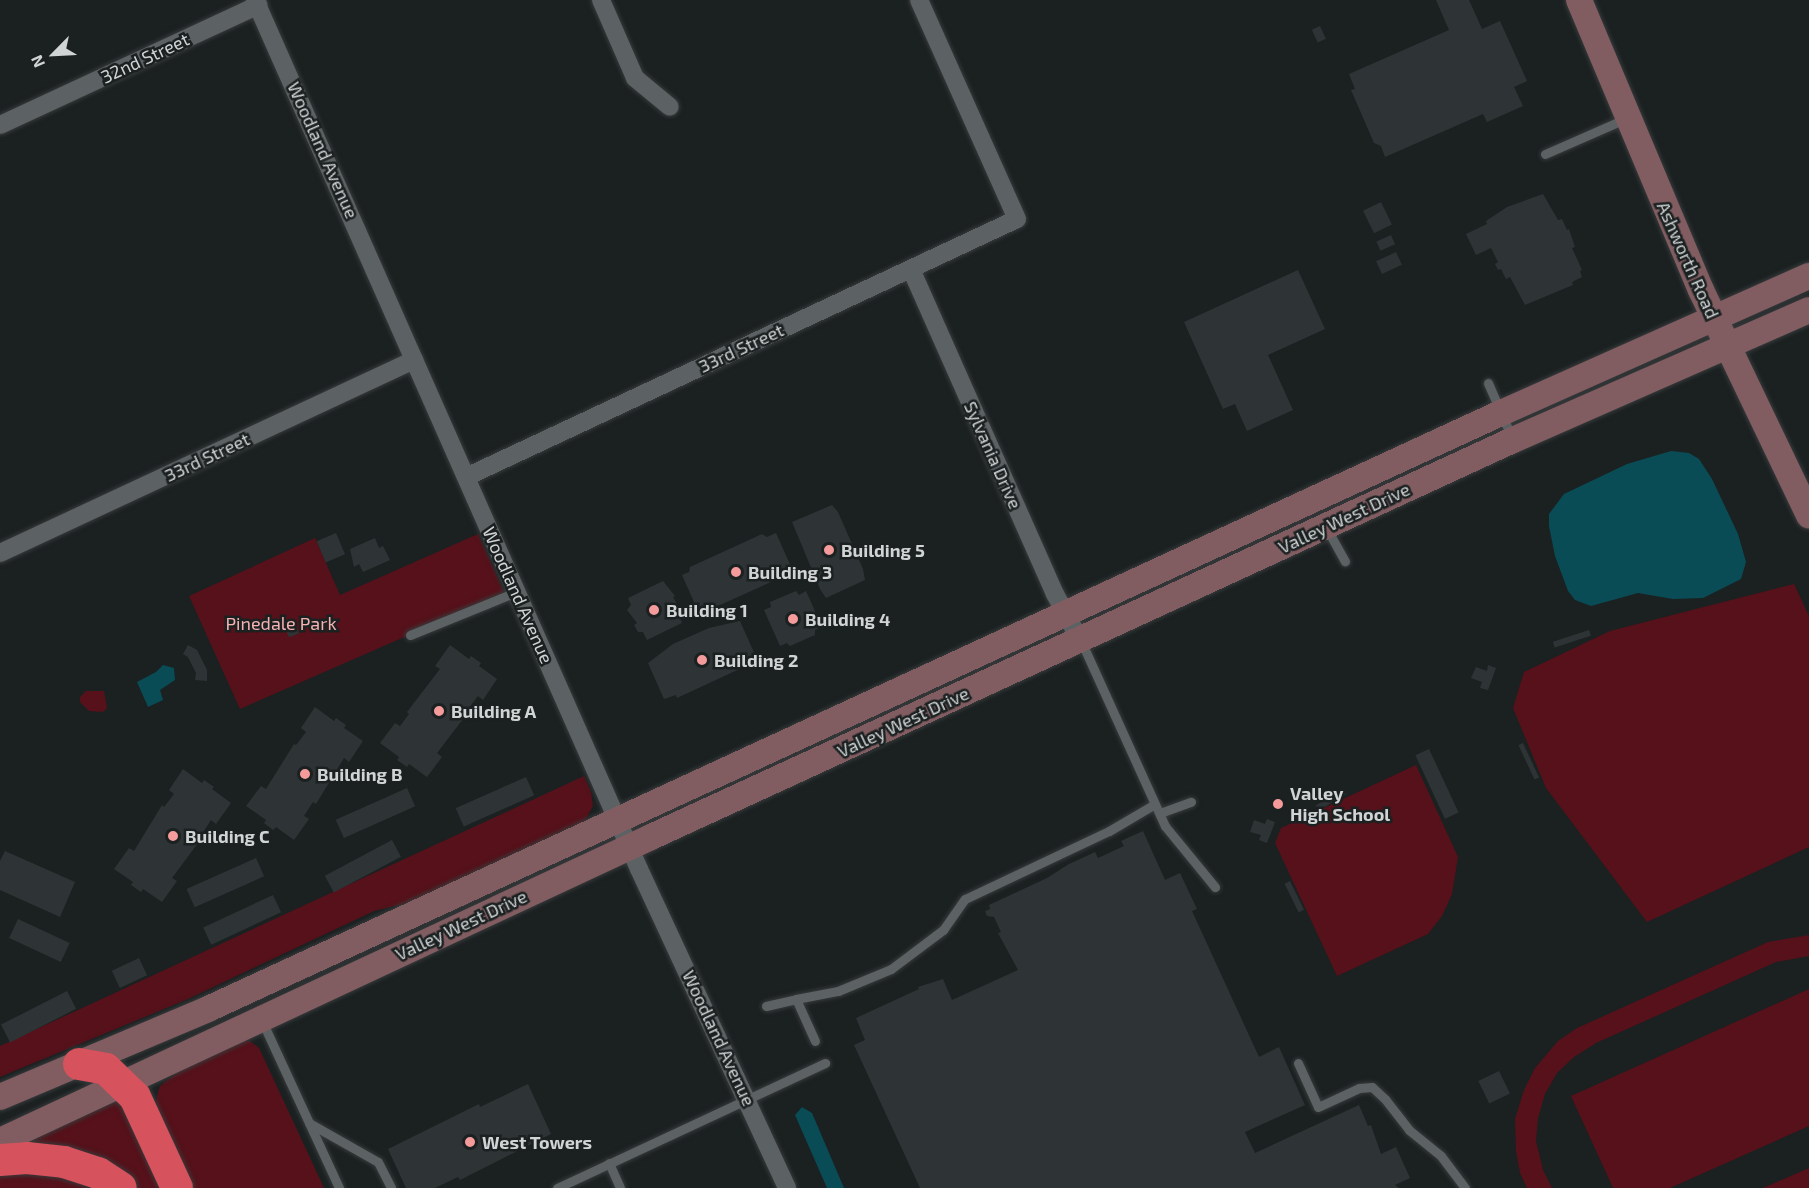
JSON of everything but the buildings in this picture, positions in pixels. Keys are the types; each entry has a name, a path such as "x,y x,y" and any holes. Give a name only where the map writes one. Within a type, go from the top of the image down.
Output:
{"highway":[{"path":"79,1064 106,1069 135,1097 177,1188"},
{"path":"0,1160 27,1158 64,1162 98,1173 120,1188"}],"main road":[{"name":"Ashworth Road","path":"1579,0 1627,118 1715,319 1809,515"},
{"name":"Valley West Drive","path":"0,1097 208,1009 1501,412 1809,276"},
{"name":"Valley West Drive","path":"0,1142 630,847 1513,440 1809,310"}],"street":[{"path":"601,0 635,78 670,108"},
{"name":"33rd Street","path":"466,477 1017,219 919,0"},
{"name":"32nd Street","path":"0,125 257,3"},
{"name":"Woodland Avenue","path":"257,3 630,847 787,1188"},
{"name":"Sylvania Drive","path":"911,269 1064,613 1080,640"},
{"name":"33rd Street","path":"0,553 414,360"}],"lane":[{"path":"1545,154 1627,118"},
{"path":"1488,383 1513,440"},
{"path":"1326,527 1345,561"},
{"path":"410,635 516,592"},
{"path":"1080,640 1155,804 1179,845 1215,887"},
{"path":"1160,813 1191,802"},
{"path":"766,1006 838,991 891,969 943,930 965,899 1110,831 1135,813 1155,804"},
{"path":"796,999 815,1041"},
{"path":"260,1019 339,1188"},
{"path":"557,1188 825,1063"},
{"path":"1298,1063 1318,1107 1359,1088 1372,1087 1385,1099 1409,1130 1441,1156 1465,1188"},
{"path":"309,1122 378,1162 391,1188"},
{"path":"609,1163 620,1188"}],"green space":[{"name":"Pinedale Park","path":"478,534 506,597 441,621 240,709 189,596 315,538 340,595"},
{"path":"1794,584 1809,616 1809,847 1647,922 1546,788 1513,708 1524,672 1610,631"},
{"path":"86,691 104,691 107,708 103,712 89,711 80,702 80,697"},
{"path":"1416,765 1458,857 1452,894 1442,916 1428,934 1337,976 1275,843 1281,828"},
{"path":"584,776 591,792 593,806 583,824 419,900 374,911 188,999 0,1077 0,1046"},
{"path":"1809,935 1809,956 1776,962 1596,1043 1574,1057 1557,1073 1545,1094 1538,1118 1536,1141 1543,1170 1552,1188 1527,1188 1520,1173 1516,1151 1515,1119 1524,1090 1535,1068 1558,1041 1577,1028 1768,942"},
{"path":"1809,989 1809,1126 1670,1188 1613,1188 1571,1096"},
{"path":"241,1040 250,1041 259,1048 324,1188 187,1188 156,1108 160,1086 179,1071"},
{"path":"117,1099 121,1101 161,1188 135,1188 21,1143"},
{"path":"1809,1168 1809,1188 1763,1188"},
{"path":"0,1171 49,1171 95,1188 0,1188"}],"water":[{"path":"1671,451 1689,453 1699,459 1712,479 1738,534 1746,562 1741,579 1703,598 1673,599 1638,593 1591,606 1575,600 1568,591 1555,556 1549,514 1564,494 1627,464"},
{"path":"163,665 174,668 175,680 160,690 163,700 148,707 137,682 156,672"},
{"path":"802,1107 812,1113 844,1188 827,1188 795,1115"}],"place":[{"name":"Building 5","path":"829,550"},
{"name":"Building 3","path":"736,572"},
{"name":"Building 1","path":"654,610"},
{"name":"Building 4","path":"793,619"},
{"name":"Building 2","path":"702,660"},
{"name":"Building A","path":"439,711"},
{"name":"Building B","path":"305,774"},
{"name":"Valley High School","path":"1278,804"},
{"name":"Building C","path":"173,836"},
{"name":"West Towers","path":"470,1142"}]}
